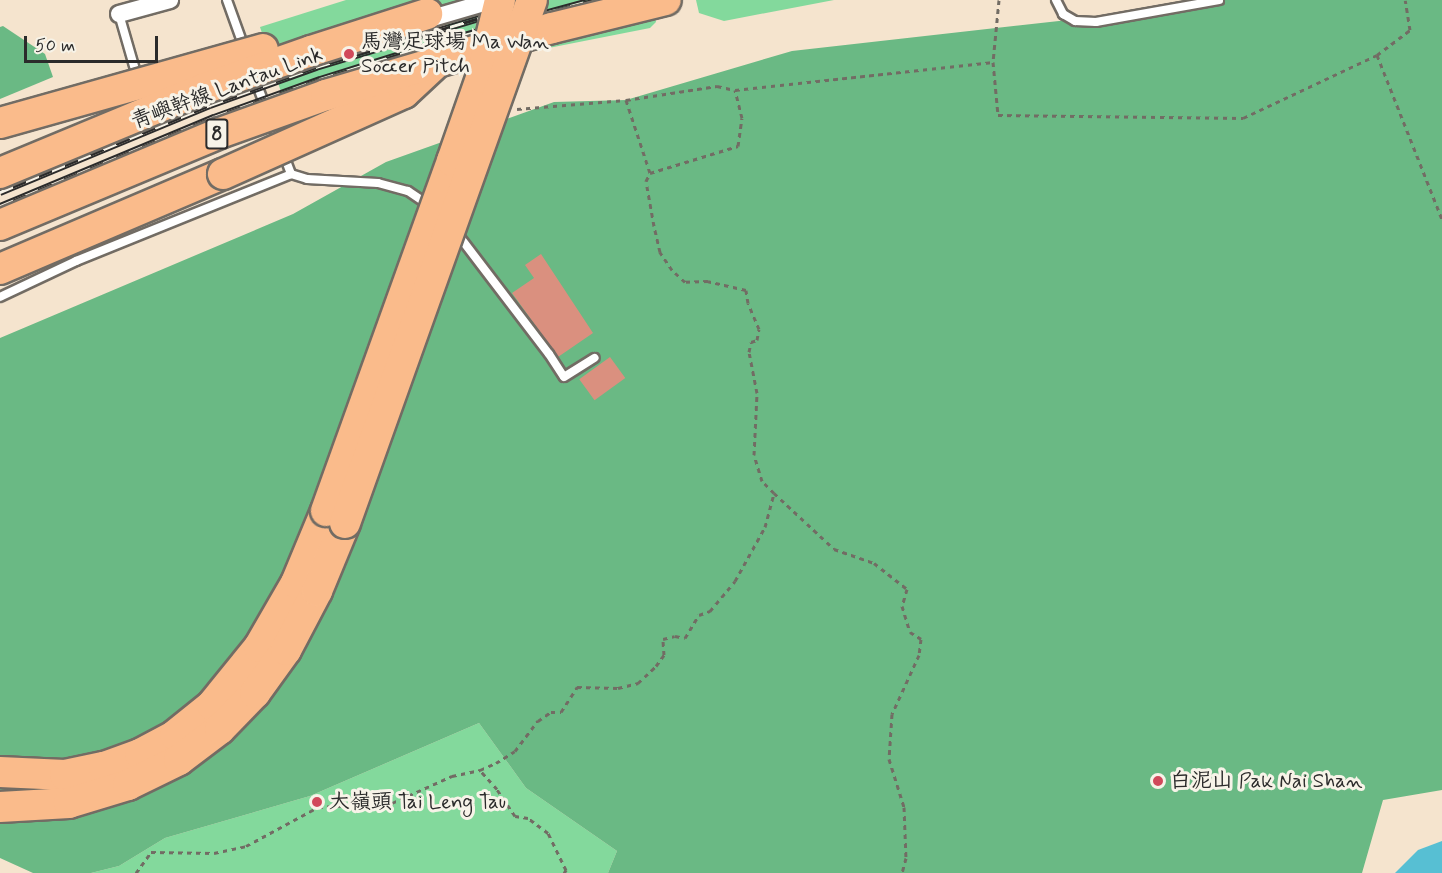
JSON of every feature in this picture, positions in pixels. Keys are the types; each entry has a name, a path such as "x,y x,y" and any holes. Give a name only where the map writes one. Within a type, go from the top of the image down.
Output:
{"highway":[{"name":"青嶼幹線 Lantau Link","path":"0,173 203,89 311,51 477,0"},
{"path":"336,517 481,78 501,0"},
{"path":"0,807 67,789 104,767 140,754 175,735 212,705 240,672 276,621 336,517 532,0"},
{"name":"青嶼幹線 Lantau Link","path":"0,225 220,133 326,95 552,27 666,0"},
{"path":"0,123 195,67 350,27 427,14"},
{"path":"0,269 367,111 404,93 440,59"},
{"path":"0,772 67,789"}],"street":[{"path":"130,8 170,0"},
{"name":"青嶼幹線 Lantau Link","path":"0,178 216,90 312,55 494,0"},
{"name":"青嶼幹線 Lantau Link","path":"0,220 44,198 218,128 324,91 551,23 645,0"}],"lane":[{"path":"226,0 291,174"},
{"path":"1056,0 1063,14 1075,21 1096,22 1219,0"},
{"path":"130,8 142,94"},
{"path":"0,297 76,261 291,174 307,180 378,183 408,191 440,213"},
{"path":"447,221 549,354 564,377 594,358"}],"path":[{"path":"999,0 993,62 998,115 1243,118 1377,55 1410,30 1405,0"},
{"path":"1377,55 1442,219"},
{"path":"506,106 516,109 626,100 717,86 735,90 993,62"},
{"path":"650,172 738,146 742,118 735,90"},
{"path":"626,100 650,172 646,181 660,252 672,270 685,282 708,281 746,290 748,303 759,329 757,340 751,342 749,352 757,393 754,455 762,481 834,549 874,563 907,589 902,606 910,632 921,639 919,656 892,714 889,759 904,807 906,858 902,873"},
{"path":"136,873 151,852 214,853 246,846 318,807 392,803 452,776 480,770 515,751 538,721 551,712 561,712 577,687 590,686 604,690 638,682 656,666 664,655 663,639 685,638 699,615 710,611 726,594 765,527 774,493"},
{"path":"480,770 497,789 515,816 528,818 548,833 566,870 564,873"}],"green space":[{"name":"馬灣足球場 Ma Wan Soccer Pitch","path":"346,0 412,0 437,81 292,126 260,27"},
{"path":"429,0 652,0 656,22 650,28 472,63"},
{"path":"696,0 834,0 724,21 699,13"},
{"path":"1200,0 1442,0 1442,790 1383,800 1362,873 608,873 617,851 526,788 479,723 310,796 165,838 119,866 91,873 33,873 0,858 0,338 293,214 386,162 554,102 626,100 792,51 1077,19"},
{"path":"3,26 45,54 53,77 0,99 0,27"},
{"path":"479,723 526,788 617,851 608,873 91,873 119,866 165,838 310,796"}],"water":[{"path":"1442,841 1442,873 1395,873 1418,850"}],"building":[{"path":"541,254 593,333 558,357 512,293 534,278 525,265"},
{"path":"610,357 625,378 595,400 579,379"}],"railway":[{"path":"0,192 210,105 316,67 540,0"},
{"path":"0,206 214,117 320,79 435,43 592,0"}],"place":[{"name":"馬灣足球場 Ma Wan Soccer Pitch","path":"349,54"},
{"name":"白泥山 Pak Nai Shan","path":"1158,781"},
{"name":"大嶺頭 Tai Leng Tau","path":"317,802"}]}
